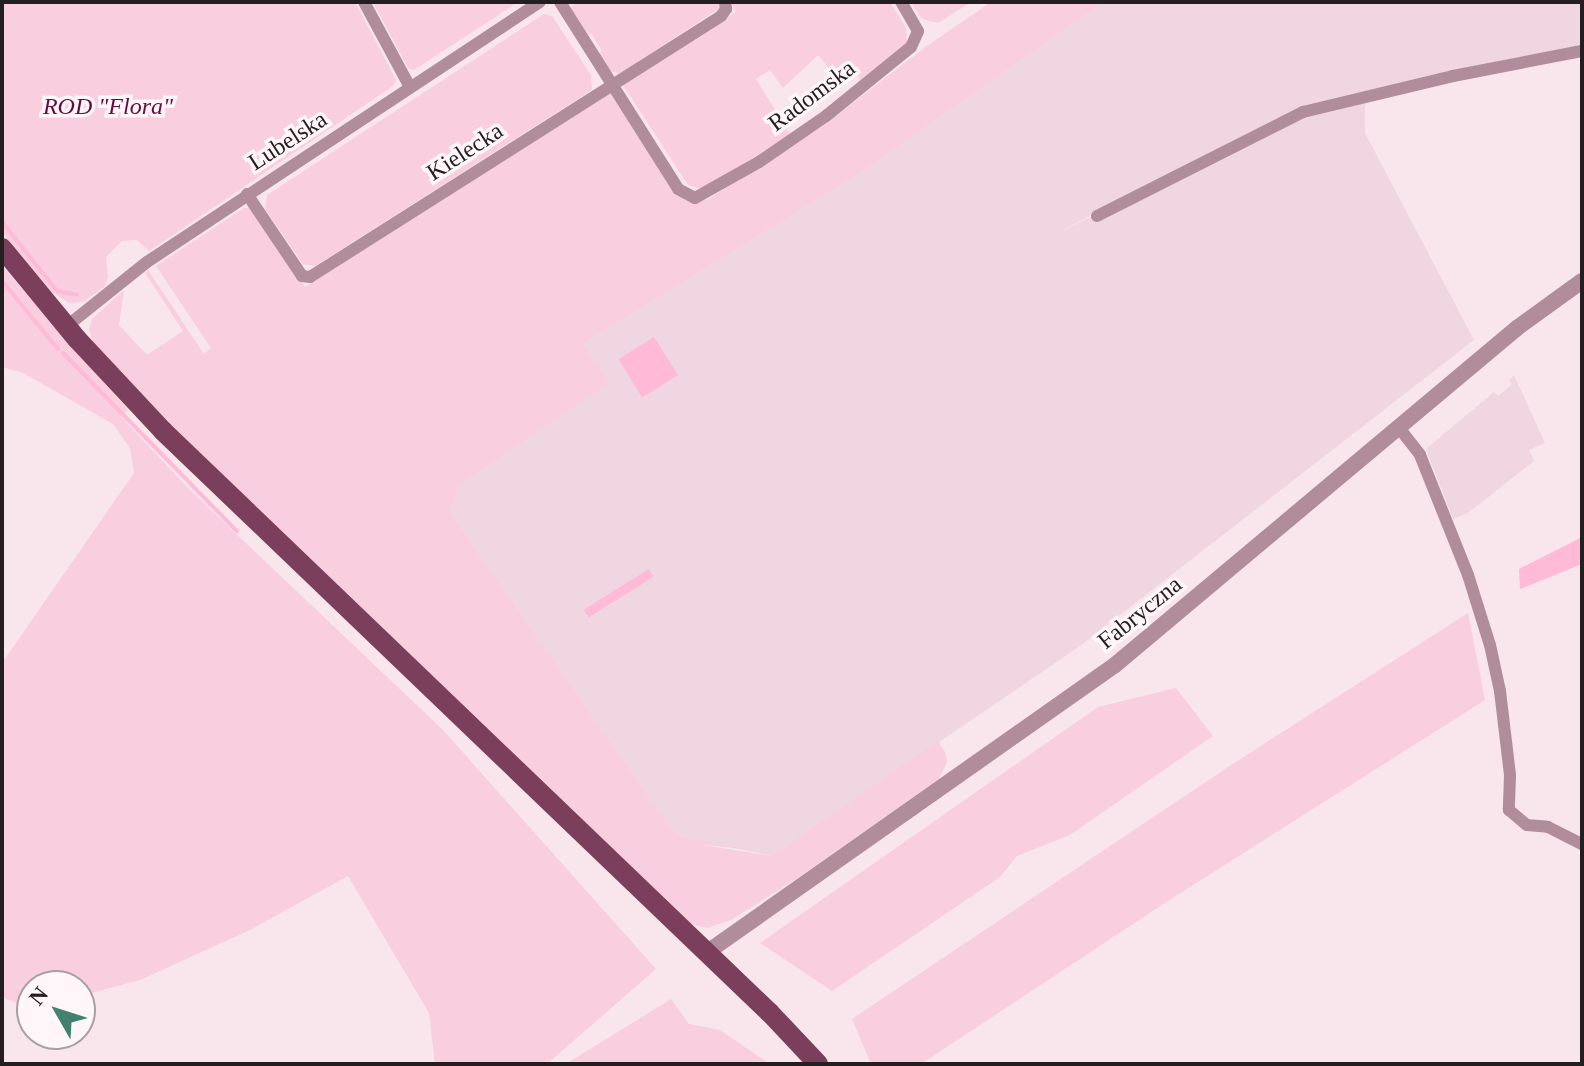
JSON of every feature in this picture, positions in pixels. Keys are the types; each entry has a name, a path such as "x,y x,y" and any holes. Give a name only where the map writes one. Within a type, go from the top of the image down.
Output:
{"main road":[{"path":"2,248 67,326 163,431 818,1064"}],"street":[{"path":"364,2 410,87"},
{"name":"Lubelska","path":"67,326 147,262 540,2"},
{"path":"560,2 611,85"},
{"name":"Kielecka","path":"247,194 302,276 310,277 721,16 726,9 725,2"},
{"name":"Radomska","path":"611,85 678,189 689,198 701,198 826,116 911,47 918,31 901,2"},
{"path":"1097,216 1303,112 1453,76 1582,51"},
{"name":"Fabryczna","path":"706,953 1115,665 1517,328 1582,281"},
{"path":"1400,429 1420,455 1431,480 1468,575 1490,645 1503,719 1509,810 1527,825 1548,827 1582,844"}],"shaded area":[{"path":"1104,2 1582,2 1582,51 1365,98 1365,133 1474,340 1080,646 772,856 682,837 668,824 450,512 459,485 608,383 583,344 862,172","holes":["1253,131 1140,193 1062,231"]},
{"path":"654,337 678,375 642,397 618,359"},
{"path":"1514,375 1545,443 1529,450 1534,461 1468,513 1453,519 1426,449 1494,392 1498,396 1512,384 1509,380"},
{"path":"1582,537 1582,564 1520,589 1519,569"},
{"path":"649,569 654,577 588,617 584,610"}],"green space":[{"name":"ROD \"Flora\"","path":"2,2 355,2 396,80 393,86 149,251 137,240 122,241 106,257 108,278 104,287 83,302 69,303 49,290 2,232"},
{"path":"373,2 518,2 414,70 408,68"},
{"path":"576,2 720,2 720,8 619,74 608,70 598,54 602,51 591,33 587,36 570,10"},
{"path":"731,2 890,2 906,28 907,43 860,80 852,67 837,78 818,55 783,88 770,70 756,79 790,134 705,190 688,185 623,85 736,12"},
{"path":"911,2 971,2 938,23 922,19"},
{"path":"991,2 1104,2 862,172 583,344 609,383 459,485 450,512 668,824 682,837 745,849 696,844 772,856 938,741 945,752 947,762 939,779 799,877 731,920 707,928 694,925 682,918 171,429 94,346 89,329 92,319 124,290 119,325 147,355 183,331 145,273 148,270 204,354 211,348 156,266 244,208 251,207 305,287 612,92 677,193 696,201 707,200 825,124 927,46"},
{"path":"544,14 552,16 591,75 592,90 315,266 303,264 265,209 267,195"},
{"path":"2,266 128,410 121,417 192,492 443,730 656,969 547,1064 435,1064 429,1013 348,876 250,930 140,980 96,992 96,970 16,970 16,1002 2,998 2,663 134,473 130,448 113,424 23,373 2,367"},
{"path":"1468,613 1485,700 1168,901 924,1062 871,1064 852,1019 1228,767"},
{"path":"1176,688 1213,736 1070,835 1017,856 1000,877 832,991 760,943 1098,707"},
{"path":"671,999 689,1024 720,1030 770,1064 566,1064"}],"waterway":[{"path":"2,222 57,291 77,295"},
{"path":"2,281 58,349"},
{"path":"63,353 237,531"}]}
